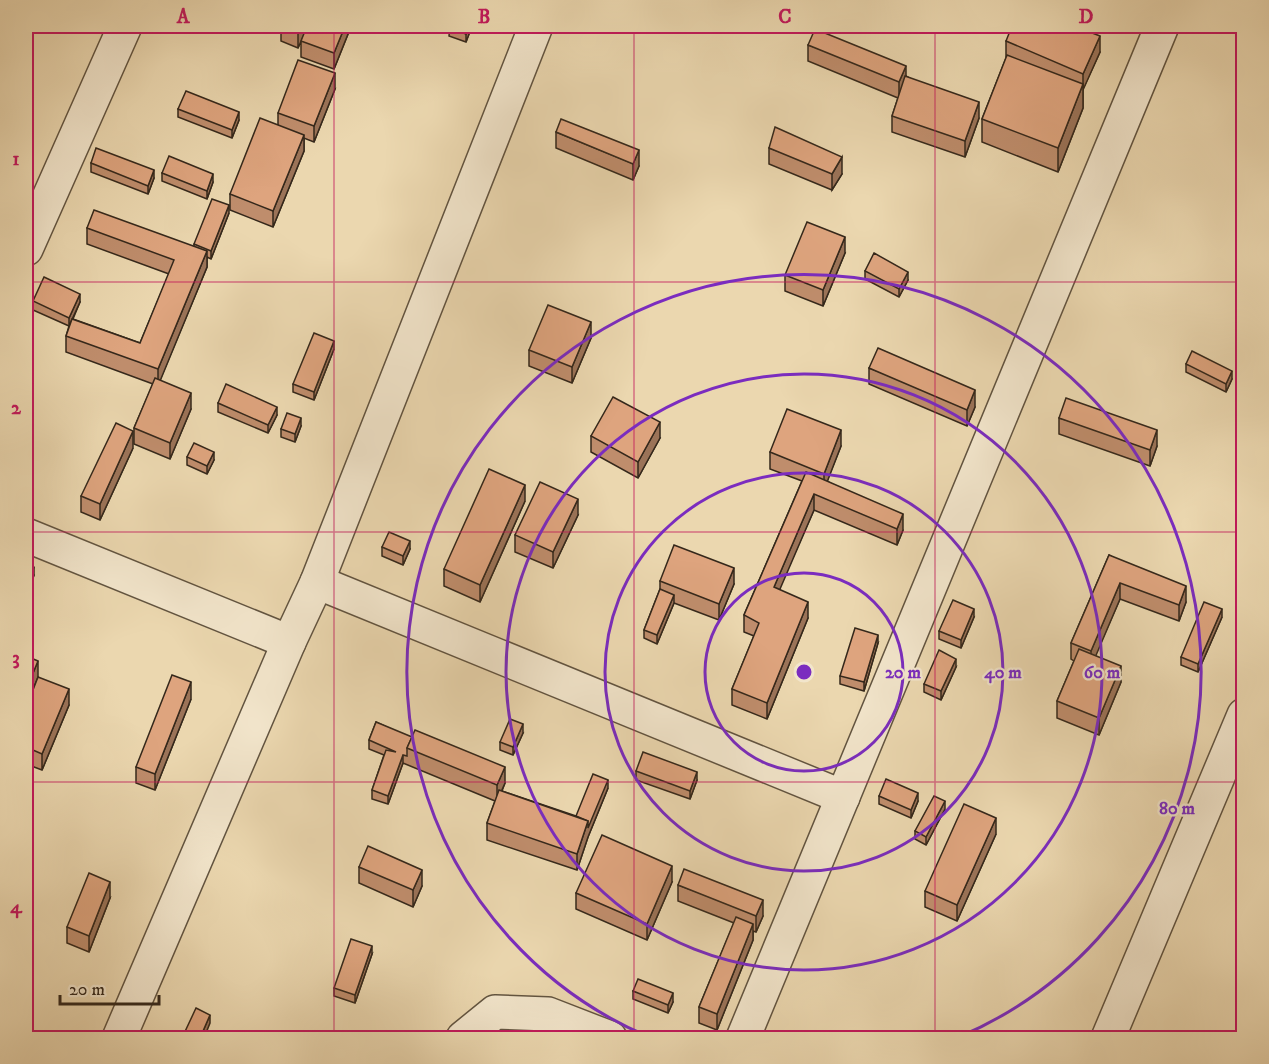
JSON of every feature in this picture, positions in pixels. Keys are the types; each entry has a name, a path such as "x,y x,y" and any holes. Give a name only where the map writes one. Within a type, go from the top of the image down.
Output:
{"street":[{"path":"26,249 124,26"},
{"path":"119,1038 317,582 536,26"},
{"path":"743,1038 1162,26"},
{"path":"26,536 289,642"},
{"path":"317,582 843,796"},
{"path":"1108,1038 1244,715"},
{"path":"463,1038 495,1012 548,1014 610,1038"}],"building":[{"path":"282,26 301,26 298,32"},
{"path":"307,26 345,26 334,53 301,41"},
{"path":"450,26 469,26 466,34 449,28"},
{"path":"1012,26 1074,26 1100,36 1083,74 1006,41"},
{"path":"815,29 906,66 899,82 808,45"},
{"path":"1007,55 1083,84 1058,148 982,119"},
{"path":"298,60 335,73 314,126 278,113"},
{"path":"905,76 979,102 965,141 892,116"},
{"path":"186,91 239,112 232,130 178,109"},
{"path":"260,118 304,135 273,211 230,194"},
{"path":"561,119 639,150 633,164 556,132"},
{"path":"775,127 842,157 832,174 769,148"},
{"path":"96,148 154,170 148,186 91,163"},
{"path":"169,156 213,174 207,191 162,173"},
{"path":"212,199 229,205 211,251 194,244"},
{"path":"94,210 207,251 158,369 66,336 72,319 140,343 174,260 87,228"},
{"path":"807,222 845,237 823,290 785,275"},
{"path":"874,253 908,272 899,289 865,271"},
{"path":"44,277 80,294 69,318 33,301"},
{"path":"548,305 591,322 572,367 529,350"},
{"path":"314,333 334,341 314,392 293,384"},
{"path":"878,348 975,390 967,410 869,368"},
{"path":"1192,351 1232,371 1226,384 1186,364"},
{"path":"155,378 191,393 170,443 134,428"},
{"path":"226,384 277,407 268,425 218,403"},
{"path":"613,397 660,422 638,462 591,436"},
{"path":"1066,398 1157,430 1150,450 1059,418"},
{"path":"787,409 841,430 824,474 770,452"},
{"path":"287,413 301,418 295,434 281,429"},
{"path":"116,423 133,431 100,504 81,496"},
{"path":"194,443 214,452 207,466 187,457"},
{"path":"489,469 525,485 480,585 444,569"},
{"path":"806,472 903,514 897,529 814,494 774,587 808,602 767,703 732,689 759,623 744,615"},
{"path":"540,482 578,499 553,552 515,535"},
{"path":"389,532 410,541 403,556 382,547"},
{"path":"674,545 734,568 719,604 660,581"},
{"path":"1109,555 1186,586 1179,605 1120,583 1091,651 1071,643"},
{"path":"26,563 34,567 28,584 26,583"},
{"path":"660,589 674,595 657,635 644,630"},
{"path":"953,600 974,609 961,640 939,631"},
{"path":"1204,602 1222,609 1198,664 1181,657"},
{"path":"855,628 878,635 864,682 840,676"},
{"path":"1079,649 1121,666 1099,718 1057,701"},
{"path":"939,650 956,659 941,691 924,684"},
{"path":"26,656 38,661 26,690"},
{"path":"172,675 191,682 155,774 136,767"},
{"path":"38,677 69,689 42,754 26,747 26,708"},
{"path":"510,719 523,724 513,747 500,742"},
{"path":"376,722 412,737 407,748 407,756 403,755 388,796 372,790 386,750 396,752 369,740"},
{"path":"415,730 505,767 497,785 407,748"},
{"path":"643,752 697,772 690,791 636,771"},
{"path":"593,774 608,780 588,828 588,821 576,816"},
{"path":"886,779 918,793 911,810 879,796"},
{"path":"499,790 588,821 577,854 487,823"},
{"path":"934,796 945,801 926,837 915,831"},
{"path":"964,804 996,818 957,905 925,891"},
{"path":"602,835 672,866 647,924 576,893"},
{"path":"368,846 422,870 413,890 359,867"},
{"path":"684,869 763,900 756,916 678,885"},
{"path":"89,873 110,882 89,936 67,927"},
{"path":"736,917 753,924 717,1014 699,1007"},
{"path":"351,939 372,946 355,995 334,988"},
{"path":"638,979 673,993 668,1005 633,991"},
{"path":"196,1008 210,1015 200,1038 182,1038"}]}
